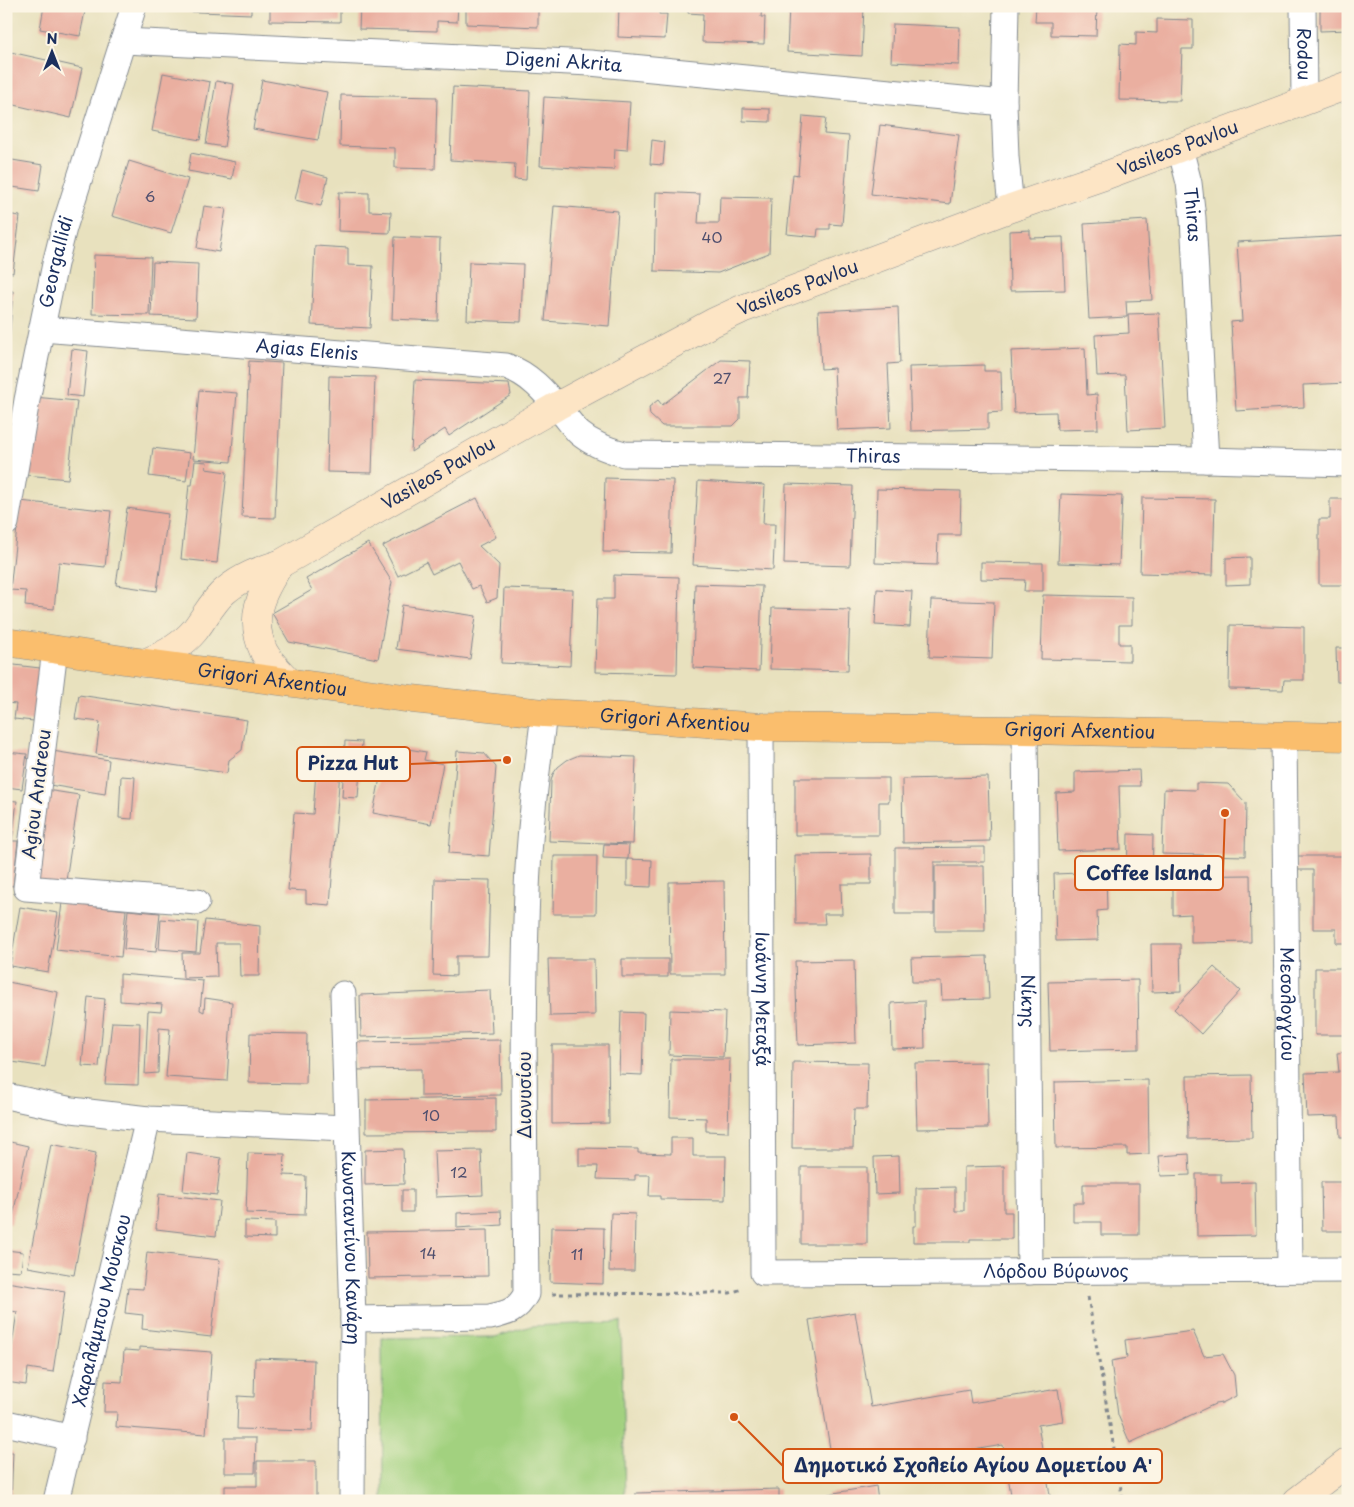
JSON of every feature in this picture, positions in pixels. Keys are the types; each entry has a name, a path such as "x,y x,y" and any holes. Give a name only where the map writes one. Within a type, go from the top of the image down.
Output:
{"main road":[{"name":"Grigori Afxentiou","path":"6,642 144,663 412,699 544,714 761,727 1348,736"}],"street":[{"name":"Georgallidi","path":"6,523 27,400 55,264 64,228 134,6"},
{"path":"1006,6 1004,103 1006,157 1011,208"},
{"name":"Rodou","path":"1303,6 1304,100"},
{"name":"Digeni Akrita","path":"123,41 590,63 1004,103"},
{"name":"Vasileos Pavlou","path":"144,663 161,657 176,648 193,632 224,591 244,577 261,569 280,564 557,406 712,323 742,309 1011,208 1107,176 1304,100 1348,85"},
{"name":"Thiras","path":"1180,148 1189,182 1193,218 1206,460"},
{"name":"Agias Elenis","path":"42,330 506,366 530,378 557,406"},
{"name":"Thiras","path":"557,406 578,432 594,444 624,454 1206,460 1348,464"},
{"path":"280,564 262,595 258,608 259,635 265,653 289,682"},
{"name":"Agiou Andreou","path":"55,649 26,888 197,902"},
{"name":"Διονυσίου","path":"526,1294 525,1031 527,890 533,802 544,714"},
{"name":"Ιωάννη Μεταξά","path":"761,727 763,1273"},
{"name":"Νίκης","path":"1025,730 1030,1272"},
{"name":"Μεσολογγίου","path":"1284,736 1290,1270"},
{"name":"Κωνσταντίνου Κανάρη","path":"343,994 353,1319 352,1501"},
{"path":"6,1096 72,1110 148,1119 346,1128"},
{"name":"Χαραλάμπου Μούσκου","path":"56,1501 148,1119"},
{"name":"Λόρδου Βύρωνος","path":"763,1273 1348,1270"},
{"path":"353,1319 490,1317 508,1313 521,1304 526,1294"},
{"path":"6,1423 72,1438"},
{"path":"1297,1501 1348,1462"}],"path":[{"path":"1083,1271 1123,1501"},
{"path":"526,1294 730,1293 749,1286 763,1273"}],"green space":[{"path":"621,1322 625,1501 383,1501 382,1338 495,1337 531,1326"}],"building":[{"path":"44,6 86,6 80,36 40,29"},
{"path":"175,6 251,6 251,14 174,11"},
{"path":"270,6 340,6 340,22 270,21"},
{"path":"360,6 458,6 457,22 437,21 437,31 359,29"},
{"path":"466,6 538,6 538,27 466,24"},
{"path":"619,6 660,6 659,14 667,14 665,39 618,37"},
{"path":"688,6 762,6 761,17 765,17 764,44 702,42 703,14 688,13"},
{"path":"789,6 864,6 862,56 787,52"},
{"path":"1036,6 1097,6 1096,36 1051,35 1051,22 1035,22"},
{"path":"1320,6 1348,6 1348,30 1320,31"},
{"path":"1157,19 1193,20 1193,49 1182,49 1180,101 1119,100 1120,44 1136,45 1136,32 1157,33"},
{"path":"893,24 960,27 959,65 891,62"},
{"path":"6,51 82,68 71,118 6,103"},
{"path":"163,73 210,82 200,140 152,131"},
{"path":"262,80 327,92 318,140 253,129"},
{"path":"216,81 234,84 224,147 206,144"},
{"path":"453,87 530,91 526,180 514,179 515,164 450,160"},
{"path":"341,95 437,97 435,169 395,168 395,148 340,146"},
{"path":"544,97 630,102 627,150 615,149 614,170 540,166"},
{"path":"743,108 770,109 770,122 743,121"},
{"path":"803,116 826,118 824,134 849,136 842,225 830,224 830,229 818,229 817,237 787,234 793,174 798,175"},
{"path":"880,125 959,135 950,204 871,194"},
{"path":"652,140 665,142 663,165 650,164"},
{"path":"191,153 235,162 232,179 188,171"},
{"path":"6,159 43,165 39,191 6,186"},
{"path":"129,161 188,179 171,233 112,216"},
{"path":"302,170 328,177 321,206 295,200"},
{"path":"339,192 369,193 369,211 391,212 390,233 338,231"},
{"path":"656,192 700,194 698,223 719,223 720,197 771,198 769,253 718,273 654,271"},
{"path":"204,206 226,209 219,252 197,248"},
{"path":"554,206 618,211 609,326 545,321"},
{"path":"6,214 20,216 13,273 6,272"},
{"path":"1147,220 1152,300 1126,301 1127,317 1089,319 1084,224"},
{"path":"1030,230 1030,238 1063,237 1065,290 1010,291 1009,231"},
{"path":"1348,236 1348,383 1303,385 1304,407 1236,411 1231,322 1242,321 1237,242"},
{"path":"395,237 440,239 438,321 392,319"},
{"path":"315,246 348,248 348,265 373,266 370,328 311,325"},
{"path":"94,255 151,257 149,315 92,314"},
{"path":"153,262 198,264 196,318 151,316"},
{"path":"469,262 523,264 521,322 467,320"},
{"path":"6,291 13,291 9,344 6,344"},
{"path":"898,307 900,363 888,364 891,428 837,430 834,368 821,369 818,311"},
{"path":"1159,313 1165,428 1128,430 1125,375 1097,376 1095,335 1129,333 1128,314"},
{"path":"1085,348 1087,395 1097,394 1098,429 1057,430 1056,412 1014,413 1011,351"},
{"path":"72,349 88,351 83,397 67,395"},
{"path":"721,360 750,361 748,398 740,398 740,419 733,426 662,426 650,415 649,407 658,400 662,405"},
{"path":"249,361 282,363 275,518 242,517"},
{"path":"984,365 984,371 1001,371 1002,412 988,413 988,429 911,431 909,367"},
{"path":"329,376 375,377 372,473 327,472"},
{"path":"415,380 509,384 511,395 449,436 445,429 411,452"},
{"path":"199,390 237,393 231,462 193,459"},
{"path":"34,397 77,401 68,479 26,475"},
{"path":"153,448 190,453 186,481 149,476"},
{"path":"195,461 207,462 206,469 227,472 217,563 181,559 189,485 192,485"},
{"path":"605,478 673,480 671,553 603,552"},
{"path":"698,481 765,485 763,524 775,524 773,570 693,565"},
{"path":"786,484 853,486 850,566 784,564"},
{"path":"877,489 961,491 960,535 938,535 937,565 875,563"},
{"path":"1061,494 1122,496 1119,565 1058,563"},
{"path":"477,498 496,537 479,546 499,565 497,598 487,602 479,586 472,589 458,561 432,574 426,562 398,576 383,546"},
{"path":"1142,498 1215,499 1213,575 1140,573"},
{"path":"1330,499 1348,499 1348,585 1319,585 1319,519 1330,519"},
{"path":"20,501 111,511 105,567 59,562 54,609 25,606 26,591 10,590"},
{"path":"127,508 168,514 157,591 116,585"},
{"path":"368,543 392,582 378,659 289,642 272,613 312,590 306,579"},
{"path":"1250,557 1250,584 1226,585 1226,558"},
{"path":"981,562 1043,563 1043,591 1024,591 1025,580 981,579"},
{"path":"614,575 679,577 677,674 595,672 597,599 614,599"},
{"path":"695,584 762,586 759,671 693,668"},
{"path":"504,588 573,590 570,666 501,663"},
{"path":"877,589 912,591 910,627 875,625"},
{"path":"1043,595 1132,597 1132,625 1119,625 1119,644 1130,644 1130,661 1041,659"},
{"path":"931,600 994,602 992,659 929,657"},
{"path":"402,605 476,616 470,659 396,649"},
{"path":"772,608 850,610 848,671 770,669"},
{"path":"1230,625 1304,627 1304,680 1284,680 1283,690 1229,689"},
{"path":"1336,648 1348,648 1348,682 1337,682"},
{"path":"6,664 40,668 34,721 14,719 16,704 6,703"},
{"path":"79,695 247,720 242,750 229,760 227,773 96,754 100,722 75,719"},
{"path":"345,741 362,742 358,798 342,797"},
{"path":"402,748 426,752 424,760 443,764 431,824 373,813 384,758 400,760"},
{"path":"46,750 109,760 105,794 43,784"},
{"path":"457,751 484,753 496,767 489,856 449,853"},
{"path":"6,752 27,754 22,789 6,787"},
{"path":"579,755 636,757 633,844 549,841 551,781 553,774 567,760"},
{"path":"317,756 341,757 330,905 306,903 306,891 288,890 294,813 313,814"},
{"path":"1139,770 1140,786 1119,786 1121,849 1058,851 1056,793 1075,792 1075,772"},
{"path":"121,776 135,777 132,819 119,818"},
{"path":"988,777 990,841 903,843 902,779"},
{"path":"795,778 889,778 889,802 879,802 879,835 795,835"},
{"path":"1196,783 1228,784 1246,803 1245,856 1162,854 1164,789 1196,790"},
{"path":"40,789 79,795 65,887 33,882"},
{"path":"6,800 17,801 12,841 18,841 13,886 6,885"},
{"path":"1128,834 1153,835 1152,886 1127,886"},
{"path":"604,844 629,845 628,859 603,858"},
{"path":"985,847 985,862 934,862 934,914 895,914 895,848"},
{"path":"871,854 871,884 841,884 842,914 824,914 825,924 796,924 795,855"},
{"path":"554,856 597,856 596,914 553,914"},
{"path":"1297,856 1348,856 1348,943 1336,943 1336,929 1313,929 1313,870 1297,870"},
{"path":"627,859 652,860 651,887 627,886"},
{"path":"935,866 984,866 985,931 935,931"},
{"path":"1106,872 1107,910 1097,911 1098,940 1056,941 1054,874"},
{"path":"1250,875 1251,942 1191,943 1191,914 1173,915 1173,876"},
{"path":"435,879 490,880 488,956 456,956 456,976 433,975"},
{"path":"724,881 725,974 670,974 669,882"},
{"path":"62,903 126,910 121,957 56,950"},
{"path":"20,907 58,913 48,972 10,966"},
{"path":"128,910 160,913 156,952 124,949"},
{"path":"161,919 198,922 196,952 159,949"},
{"path":"205,920 260,926 259,976 240,976 239,943 216,943 217,977 183,978 182,953 200,953"},
{"path":"1151,944 1180,944 1181,991 1152,992"},
{"path":"987,956 989,999 942,1000 941,982 912,982 911,958"},
{"path":"548,959 594,959 595,1015 550,1016"},
{"path":"622,959 668,959 668,977 622,977"},
{"path":"854,960 856,1043 798,1045 795,961"},
{"path":"1214,967 1240,991 1201,1034 1174,1009"},
{"path":"1315,968 1348,968 1348,1035 1315,1035"},
{"path":"120,974 203,981 200,1010 204,1012 205,998 232,1002 227,1081 166,1077 170,1029 159,1028 158,1073 145,1074 148,1011 161,1012 162,1004 120,1001"},
{"path":"1138,980 1139,1049 1050,1051 1048,982"},
{"path":"8,982 58,992 45,1067 6,1061 6,994"},
{"path":"490,990 492,1033 361,1037 360,995"},
{"path":"88,997 105,999 99,1067 82,1066"},
{"path":"924,1001 925,1048 892,1049 891,1003"},
{"path":"670,1010 725,1012 723,1057 669,1055"},
{"path":"621,1012 644,1013 642,1075 619,1074"},
{"path":"112,1022 140,1023 138,1085 105,1084"},
{"path":"250,1033 307,1034 306,1084 249,1083"},
{"path":"500,1040 501,1095 421,1096 421,1069 356,1070 355,1042"},
{"path":"552,1045 608,1045 609,1123 552,1124"},
{"path":"1348,1052 1348,1137 1340,1137 1339,1116 1307,1117 1305,1073 1339,1072 1337,1053"},
{"path":"671,1059 730,1059 728,1132 706,1131 706,1118 670,1117"},
{"path":"793,1062 868,1063 867,1109 854,1109 853,1148 792,1148"},
{"path":"987,1062 988,1128 917,1129 915,1063"},
{"path":"1251,1075 1252,1138 1188,1139 1187,1076"},
{"path":"1148,1080 1149,1154 1127,1155 1127,1147 1056,1148 1055,1082"},
{"path":"496,1098 496,1132 366,1133 366,1100"},
{"path":"671,1138 693,1138 693,1156 726,1156 725,1200 660,1199 660,1196 649,1196 650,1175 635,1175 635,1180 597,1179 598,1166 579,1166 579,1148 638,1149 638,1153 671,1154"},
{"path":"6,1141 28,1146 11,1224 6,1223"},
{"path":"51,1144 96,1153 74,1275 28,1267"},
{"path":"403,1149 404,1184 365,1185 365,1150"},
{"path":"481,1150 483,1195 436,1197 434,1151"},
{"path":"187,1153 221,1158 217,1195 183,1191"},
{"path":"248,1153 285,1154 284,1175 306,1176 305,1215 246,1213"},
{"path":"1189,1154 1190,1175 1161,1176 1159,1156"},
{"path":"899,1156 900,1193 875,1194 874,1157"},
{"path":"1004,1166 1004,1212 1012,1212 1012,1239 970,1239 970,1242 913,1242 913,1226 916,1226 916,1188 955,1187 955,1211 964,1211 964,1167"},
{"path":"801,1167 867,1167 867,1244 801,1244"},
{"path":"1196,1174 1221,1174 1221,1183 1255,1182 1256,1235 1197,1236"},
{"path":"1321,1182 1348,1182 1348,1231 1322,1231"},
{"path":"1083,1184 1139,1184 1139,1235 1101,1235 1101,1222 1073,1222 1073,1203 1083,1203"},
{"path":"402,1190 413,1190 413,1212 402,1212"},
{"path":"159,1194 220,1201 216,1236 156,1229"},
{"path":"501,1211 502,1225 457,1228 457,1213"},
{"path":"611,1213 635,1214 634,1271 609,1271"},
{"path":"245,1221 275,1222 275,1238 245,1237"},
{"path":"551,1227 604,1228 603,1284 550,1282"},
{"path":"487,1230 488,1276 368,1278 367,1232"},
{"path":"6,1250 23,1252 21,1271 6,1270"},
{"path":"147,1252 220,1260 211,1337 142,1329 143,1315 125,1313 128,1288 143,1289"},
{"path":"6,1282 65,1291 53,1372 28,1368 26,1385 6,1382 6,1350 11,1351 17,1312 6,1310"},
{"path":"855,1312 871,1407 969,1390 971,1403 1058,1389 1063,1421 1038,1425 1051,1501 1012,1501 1003,1445 834,1473 809,1320"},
{"path":"1193,1331 1204,1356 1223,1354 1234,1375 1236,1396 1130,1443 1118,1415 1111,1361 1127,1358 1125,1340"},
{"path":"139,1347 212,1352 206,1434 116,1427 117,1412 104,1412 105,1381 122,1382 124,1350 139,1351"},
{"path":"255,1358 314,1360 312,1431 237,1429 238,1396 254,1397"},
{"path":"225,1438 256,1438 255,1473 225,1473"},
{"path":"6,1452 13,1452 11,1501 6,1501"},
{"path":"257,1461 316,1461 316,1501 225,1501 225,1486 257,1486"},
{"path":"876,1486 878,1501 829,1501 828,1494"},
{"path":"779,1489 779,1501 636,1501 636,1493"}],"place":[{"name":"Pizza Hut","path":"507,760"},
{"name":"Coffee Island","path":"1225,813"},
{"name":"Δημοτικό Σχολείο Αγίου Δομετίου Αʹ","path":"734,1417"}]}
